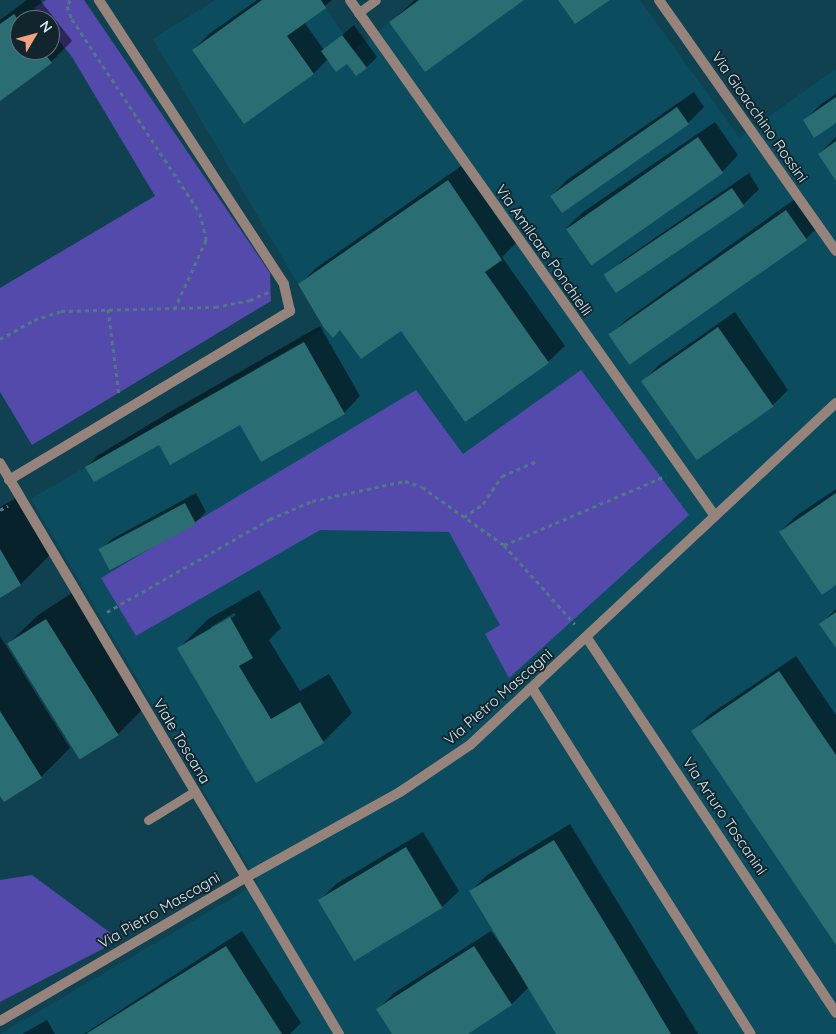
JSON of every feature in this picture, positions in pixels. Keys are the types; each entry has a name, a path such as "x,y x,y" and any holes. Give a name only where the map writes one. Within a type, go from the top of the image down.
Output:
{"street":[{"path":"10,480 290,311 284,284 99,0"},
{"name":"Via Amilcare Ponchielli","path":"350,0 714,516"},
{"name":"Via Gioacchino Rossini","path":"659,0 836,251"},
{"name":"Via Pietro Mascagni","path":"0,1020 245,878 400,792 470,745 587,638 714,516 836,403"},
{"name":"Viale Toscana","path":"0,464 339,1034"},
{"name":"Via Arturo Toscanini","path":"587,638 809,968 836,1014"},
{"path":"532,688 751,1034"}],"lane":[{"path":"358,13 376,0"},
{"path":"148,820 195,792"}],"path":[{"path":"70,0 67,6 72,19 200,213 206,240 175,308"},
{"path":"0,339 34,320 61,311 108,308 175,308 250,300 284,284"},
{"path":"108,308 121,413"},
{"path":"464,517 483,504 502,476 539,460"},
{"path":"504,545 680,468"},
{"path":"93,620 270,519 312,500 405,481 422,487 504,545 587,638"}],"shaded area":[{"path":"46,0 84,0 270,273 271,301 32,445 0,392 0,288 155,196 72,57 60,42 60,10 36,10 34,8"},
{"path":"215,0 321,0 354,50 419,0 640,0 739,137 836,69 836,1034 0,1034 258,883 31,499 324,328 153,39"},
{"path":"581,370 689,515 509,678 485,634 500,625 449,532 320,530 136,636 101,578 416,390 463,454"},
{"path":"32,875 120,940 0,1002 0,880"}],"building":[{"path":"262,0 321,0 326,8 287,36 314,74 244,124 192,50"},
{"path":"419,0 524,0 425,72 389,22"},
{"path":"558,0 610,0 575,24"},
{"path":"10,17 10,60 50,60 52,63 0,101 0,24"},
{"path":"342,35 367,68 356,76 347,64 336,72 321,51"},
{"path":"836,97 836,123 814,138 803,120"},
{"path":"677,107 689,124 562,213 550,196"},
{"path":"698,137 723,173 591,265 566,229"},
{"path":"836,141 836,181 818,154"},
{"path":"448,180 502,260 485,272 549,363 465,422 401,331 361,359 340,330 333,338 324,328 298,284"},
{"path":"732,188 744,206 616,293 603,275"},
{"path":"786,210 807,240 629,365 608,334"},
{"path":"718,327 774,406 697,460 641,381"},
{"path":"304,342 345,414 261,462 240,425 170,465 159,445 94,482 85,467"},
{"path":"836,493 836,585 822,595 779,532"},
{"path":"185,503 196,524 110,570 98,549"},
{"path":"0,549 21,585 0,598"},
{"path":"836,612 836,648 819,624"},
{"path":"230,617 253,658 239,666 271,719 300,702 324,743 256,783 177,648"},
{"path":"46,619 119,735 80,760 7,643"},
{"path":"779,671 836,755 836,945 691,731"},
{"path":"0,711 42,778 4,802 0,796"},
{"path":"554,840 671,1034 556,1034 469,891"},
{"path":"406,847 443,908 354,961 318,900"},
{"path":"226,946 282,1034 86,1034"},
{"path":"474,946 512,1005 468,1034 392,1034 376,1009"}]}
